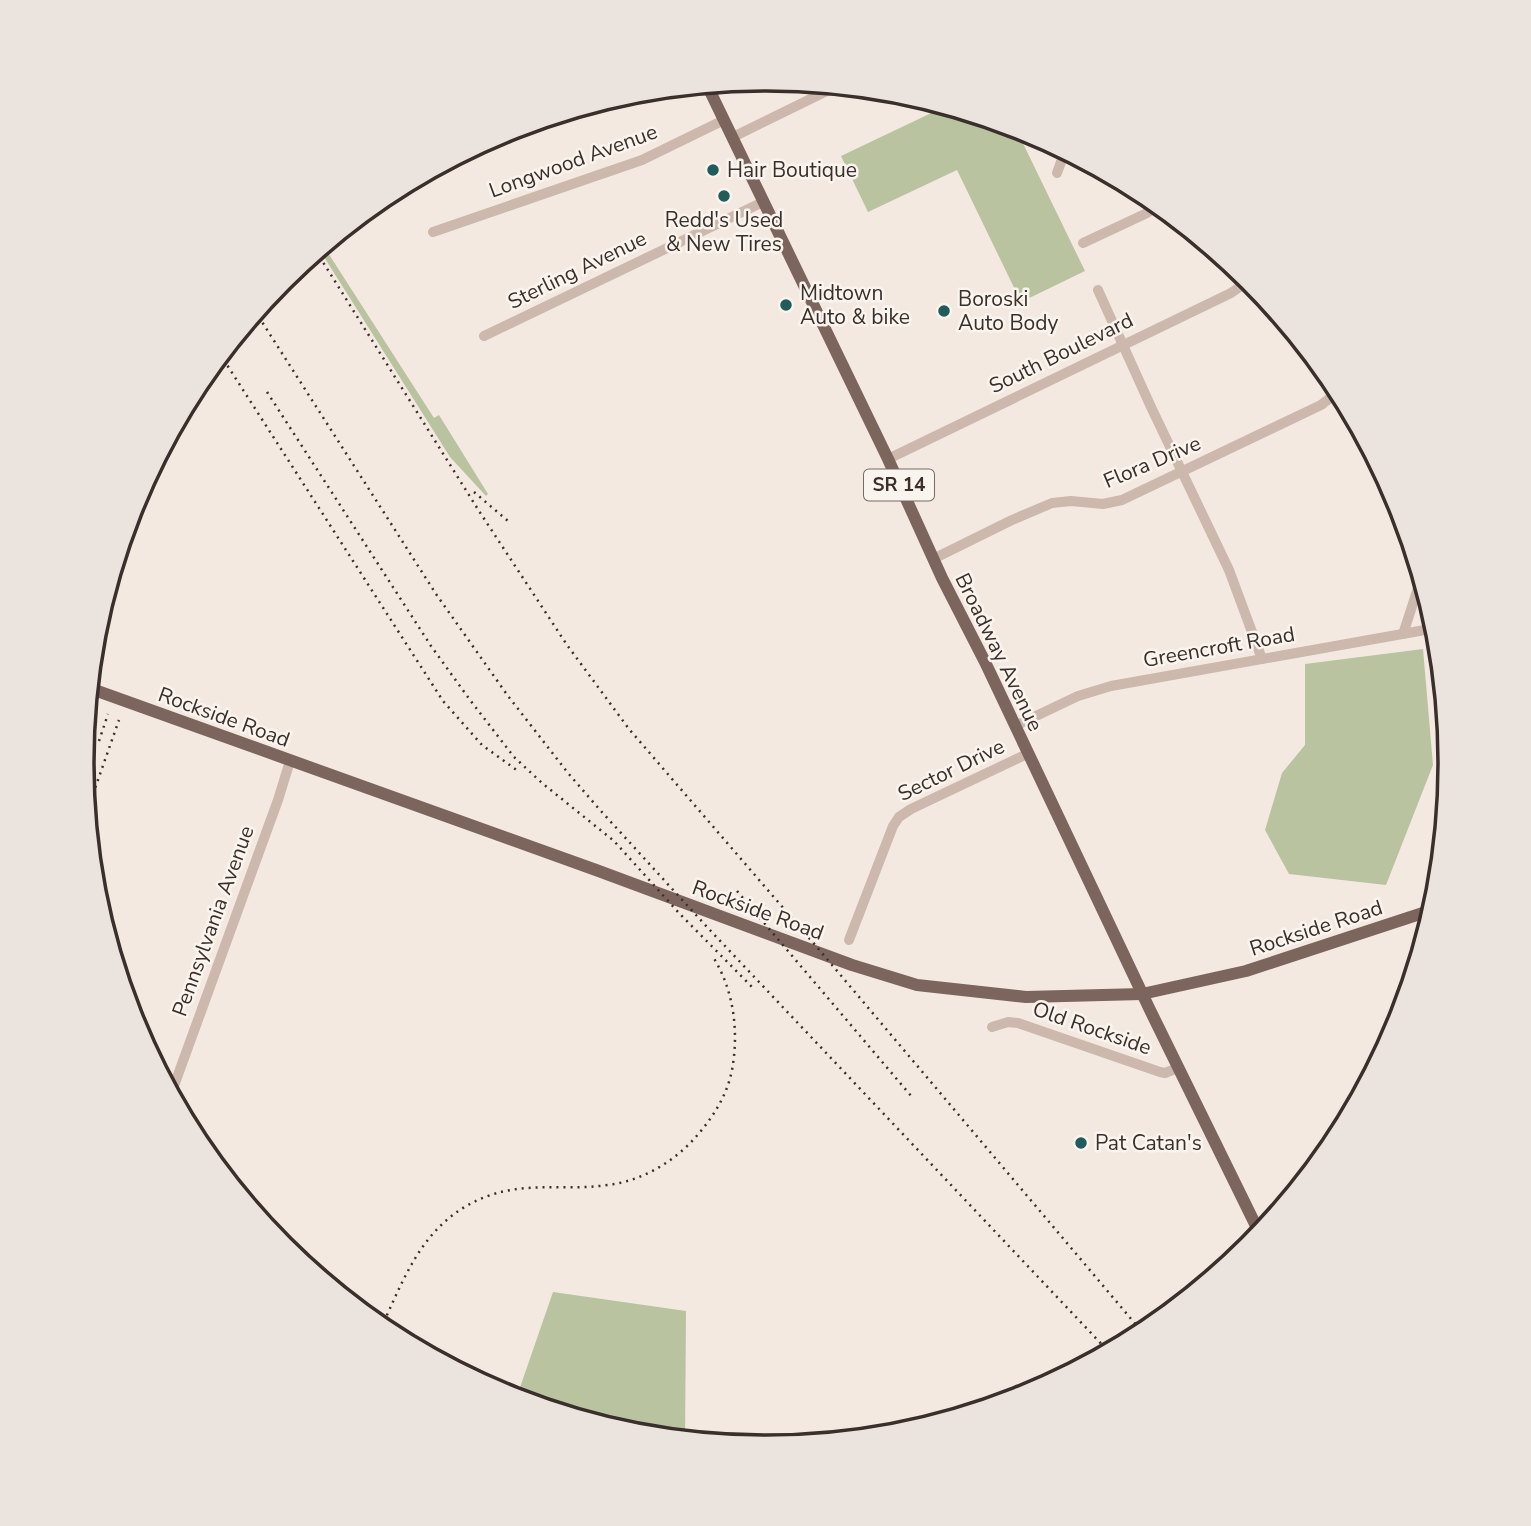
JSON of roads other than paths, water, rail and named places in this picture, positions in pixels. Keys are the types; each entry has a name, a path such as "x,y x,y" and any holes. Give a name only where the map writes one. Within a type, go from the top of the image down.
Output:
{"main road":[{"name":"Broadway Avenue","path":"711,93 1142,994 1255,1223"},
{"name":"Rockside Road","path":"98,691 852,965 917,985 1026,997 1142,994 1246,971 1420,914"}],"street":[{"path":"733,137 822,94"},
{"name":"Longwood Avenue","path":"433,232 642,160 724,120"},
{"path":"1057,173 1062,160"},
{"name":"Sterling Avenue","path":"484,336 763,202"},
{"path":"1083,243 1149,211"},
{"name":"South Boulevard","path":"888,459 1240,287"},
{"path":"1098,290 1229,570 1262,659"},
{"name":"Flora Drive","path":"933,559 1052,503 1112,503 1122,500 1321,405 1329,399"},
{"path":"1403,634 1416,594"},
{"name":"Greencroft Road","path":"1015,726 1078,696 1111,686 1425,630"},
{"name":"Sector Drive","path":"849,940 892,826 899,817 1027,754"},
{"name":"Pennsylvania Avenue","path":"175,1083 290,761"},
{"name":"Old Rockside","path":"992,1027 1008,1022 1018,1023 1160,1072 1178,1068"}],"railway":[{"path":"321,259 479,511 567,645 629,729 1135,1324"},
{"path":"260,320 436,594 508,696 568,773 707,927 1102,1344"},
{"path":"226,363 443,701 482,745 518,771"},
{"path":"267,392 431,646 514,757 614,841 679,913 754,989"},
{"path":"474,492 508,521"},
{"path":"99,741 108,714"},
{"path":"95,789 119,720"},
{"path":"737,891 912,1097"},
{"path":"386,1318 425,1243 451,1216 468,1205 503,1191 589,1187 632,1180 666,1163 694,1139 723,1098 730,1080 734,1056 735,1026 730,997 713,957"}],"place":[{"name":"Hair Boutique","path":"713,170"},
{"name":"Redd's Used & New Tires","path":"724,196"},
{"name":"Midtown Auto & bike","path":"786,305"},
{"name":"Boroski Auto Body","path":"944,311"},
{"name":"Pat Catan's","path":"1081,1143"}]}
